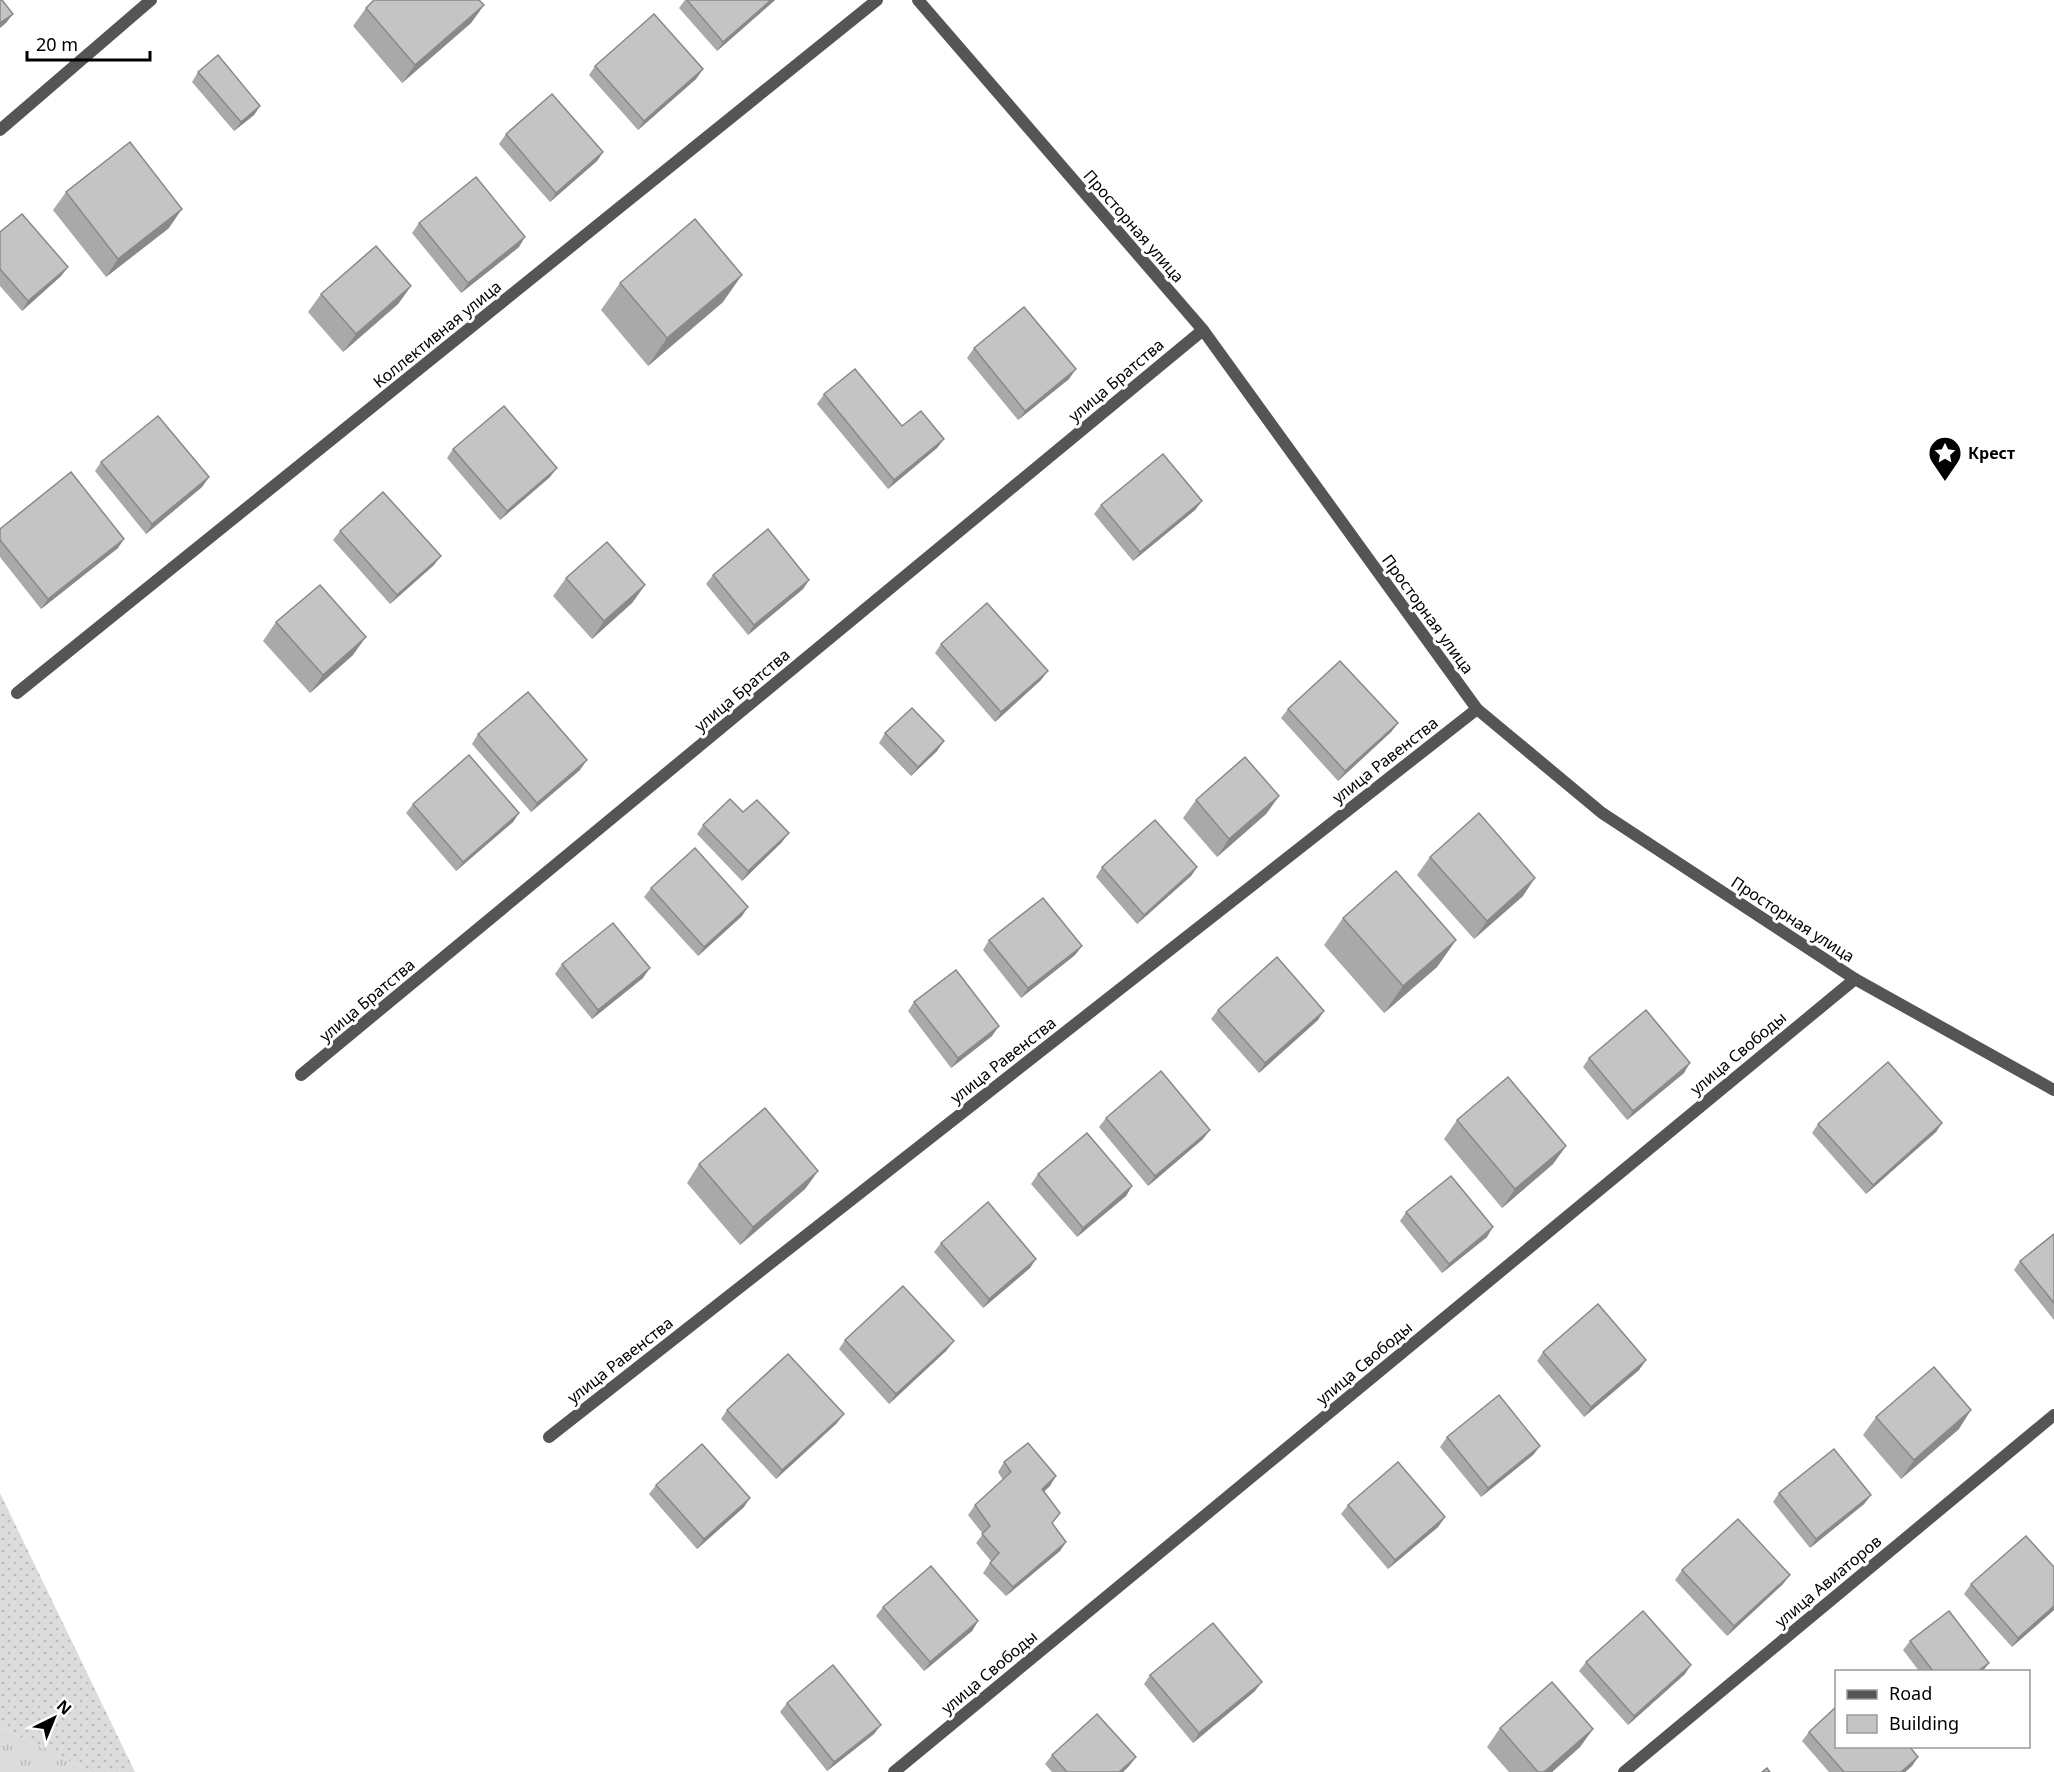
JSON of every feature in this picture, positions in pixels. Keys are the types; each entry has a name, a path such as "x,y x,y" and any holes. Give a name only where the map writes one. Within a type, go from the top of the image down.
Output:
{"street":[{"path":"0,130 151,0"},
{"name":"Коллективная улица","path":"17,693 877,0"},
{"name":"Просторная улица","path":"918,0 1203,330 1477,709 1602,813 1855,979 2054,1089"},
{"name":"улица Братства","path":"302,1075 1203,330"},
{"name":"улица Равенства","path":"549,1437 1477,709"},
{"name":"улица Свободы","path":"894,1772 1855,979"},
{"name":"улица Авиаторов","path":"1624,1772 2054,1415"}],"green space":[{"path":"0,1493 135,1772 91,1772 0,1727"},
{"path":"0,1727 91,1772 0,1772"}],"building":[{"path":"0,0 13,14 0,23"},
{"path":"374,0 479,0 484,5 415,65 366,8"},
{"path":"687,0 771,0 723,42"},
{"path":"654,14 703,69 644,121 595,66"},
{"path":"218,55 260,106 241,122 198,72"},
{"path":"552,94 603,152 556,193 506,134"},
{"path":"130,142 182,209 118,259 66,192"},
{"path":"476,177 525,237 468,283 419,223"},
{"path":"22,214 68,267 28,301 0,269 0,232"},
{"path":"695,219 742,275 667,338 620,283"},
{"path":"376,246 411,286 356,334 321,294"},
{"path":"1024,307 1076,369 1025,411 974,348"},
{"path":"855,369 902,426 921,411 944,439 894,480 824,394"},
{"path":"504,406 557,468 507,511 453,449"},
{"path":"158,416 209,477 152,524 101,462"},
{"path":"1163,454 1202,501 1140,552 1101,505"},
{"path":"71,472 124,539 48,599 0,540 0,529"},
{"path":"383,492 441,556 397,595 340,531"},
{"path":"768,529 809,580 754,625 713,575"},
{"path":"607,542 645,585 604,621 566,578"},
{"path":"320,585 366,637 323,675 276,622"},
{"path":"987,603 1048,671 1001,712 941,644"},
{"path":"1340,661 1398,723 1345,771 1288,709"},
{"path":"528,692 587,760 537,803 478,734"},
{"path":"912,708 944,741 918,767 885,733"},
{"path":"469,755 519,813 463,862 413,804"},
{"path":"1245,757 1279,796 1229,839 1196,800"},
{"path":"730,799 743,812 757,800 789,833 748,871 703,825"},
{"path":"1479,813 1535,878 1487,921 1430,857"},
{"path":"1155,820 1197,867 1144,915 1102,867"},
{"path":"695,848 748,907 704,947 651,888"},
{"path":"1396,871 1456,940 1403,986 1343,918"},
{"path":"1043,898 1082,946 1028,988 989,940"},
{"path":"613,923 650,968 598,1010 562,964"},
{"path":"1277,957 1324,1011 1265,1063 1218,1010"},
{"path":"956,970 999,1026 958,1058 914,1002"},
{"path":"1646,1010 1690,1063 1633,1111 1589,1058"},
{"path":"1888,1062 1942,1123 1873,1185 1818,1124"},
{"path":"1161,1071 1210,1130 1155,1176 1106,1118"},
{"path":"1508,1077 1566,1146 1515,1189 1457,1120"},
{"path":"765,1108 818,1171 753,1227 699,1164"},
{"path":"1087,1133 1132,1186 1083,1228 1038,1174"},
{"path":"1451,1176 1493,1227 1449,1264 1406,1212"},
{"path":"988,1202 1036,1259 989,1299 941,1243"},
{"path":"2054,1234 2054,1303 2020,1261"},
{"path":"903,1286 954,1341 896,1394 845,1340"},
{"path":"1598,1304 1646,1360 1591,1407 1543,1352"},
{"path":"788,1354 844,1414 782,1470 727,1410"},
{"path":"1934,1367 1971,1410 1914,1460 1876,1417"},
{"path":"1499,1395 1540,1446 1488,1488 1447,1437"},
{"path":"1028,1443 1056,1476 1042,1489 1060,1513 1052,1523 1066,1542 1013,1587 990,1563 999,1553 982,1534 990,1526 975,1505 1011,1472 1004,1462"},
{"path":"702,1444 750,1498 704,1539 656,1485"},
{"path":"1834,1449 1871,1495 1816,1539 1779,1493"},
{"path":"1398,1462 1445,1517 1395,1560 1348,1505"},
{"path":"1738,1519 1790,1575 1734,1626 1682,1570"},
{"path":"2026,1536 2054,1567 2054,1606 2018,1638 1971,1584"},
{"path":"931,1566 978,1621 930,1662 883,1607"},
{"path":"1643,1611 1691,1665 1634,1716 1586,1662"},
{"path":"1949,1611 1989,1663 1979,1670 1932,1670 1910,1641"},
{"path":"1213,1623 1262,1682 1199,1733 1150,1675"},
{"path":"833,1665 881,1725 834,1762 787,1703"},
{"path":"1552,1682 1593,1729 1544,1772 1538,1772 1500,1728"},
{"path":"1835,1708 1835,1748 1911,1748 1918,1757 1901,1772 1844,1772 1809,1732"},
{"path":"1097,1714 1136,1757 1119,1772 1067,1772 1052,1755"}],"place":[{"name":"Крест","path":"1945,482"}]}
